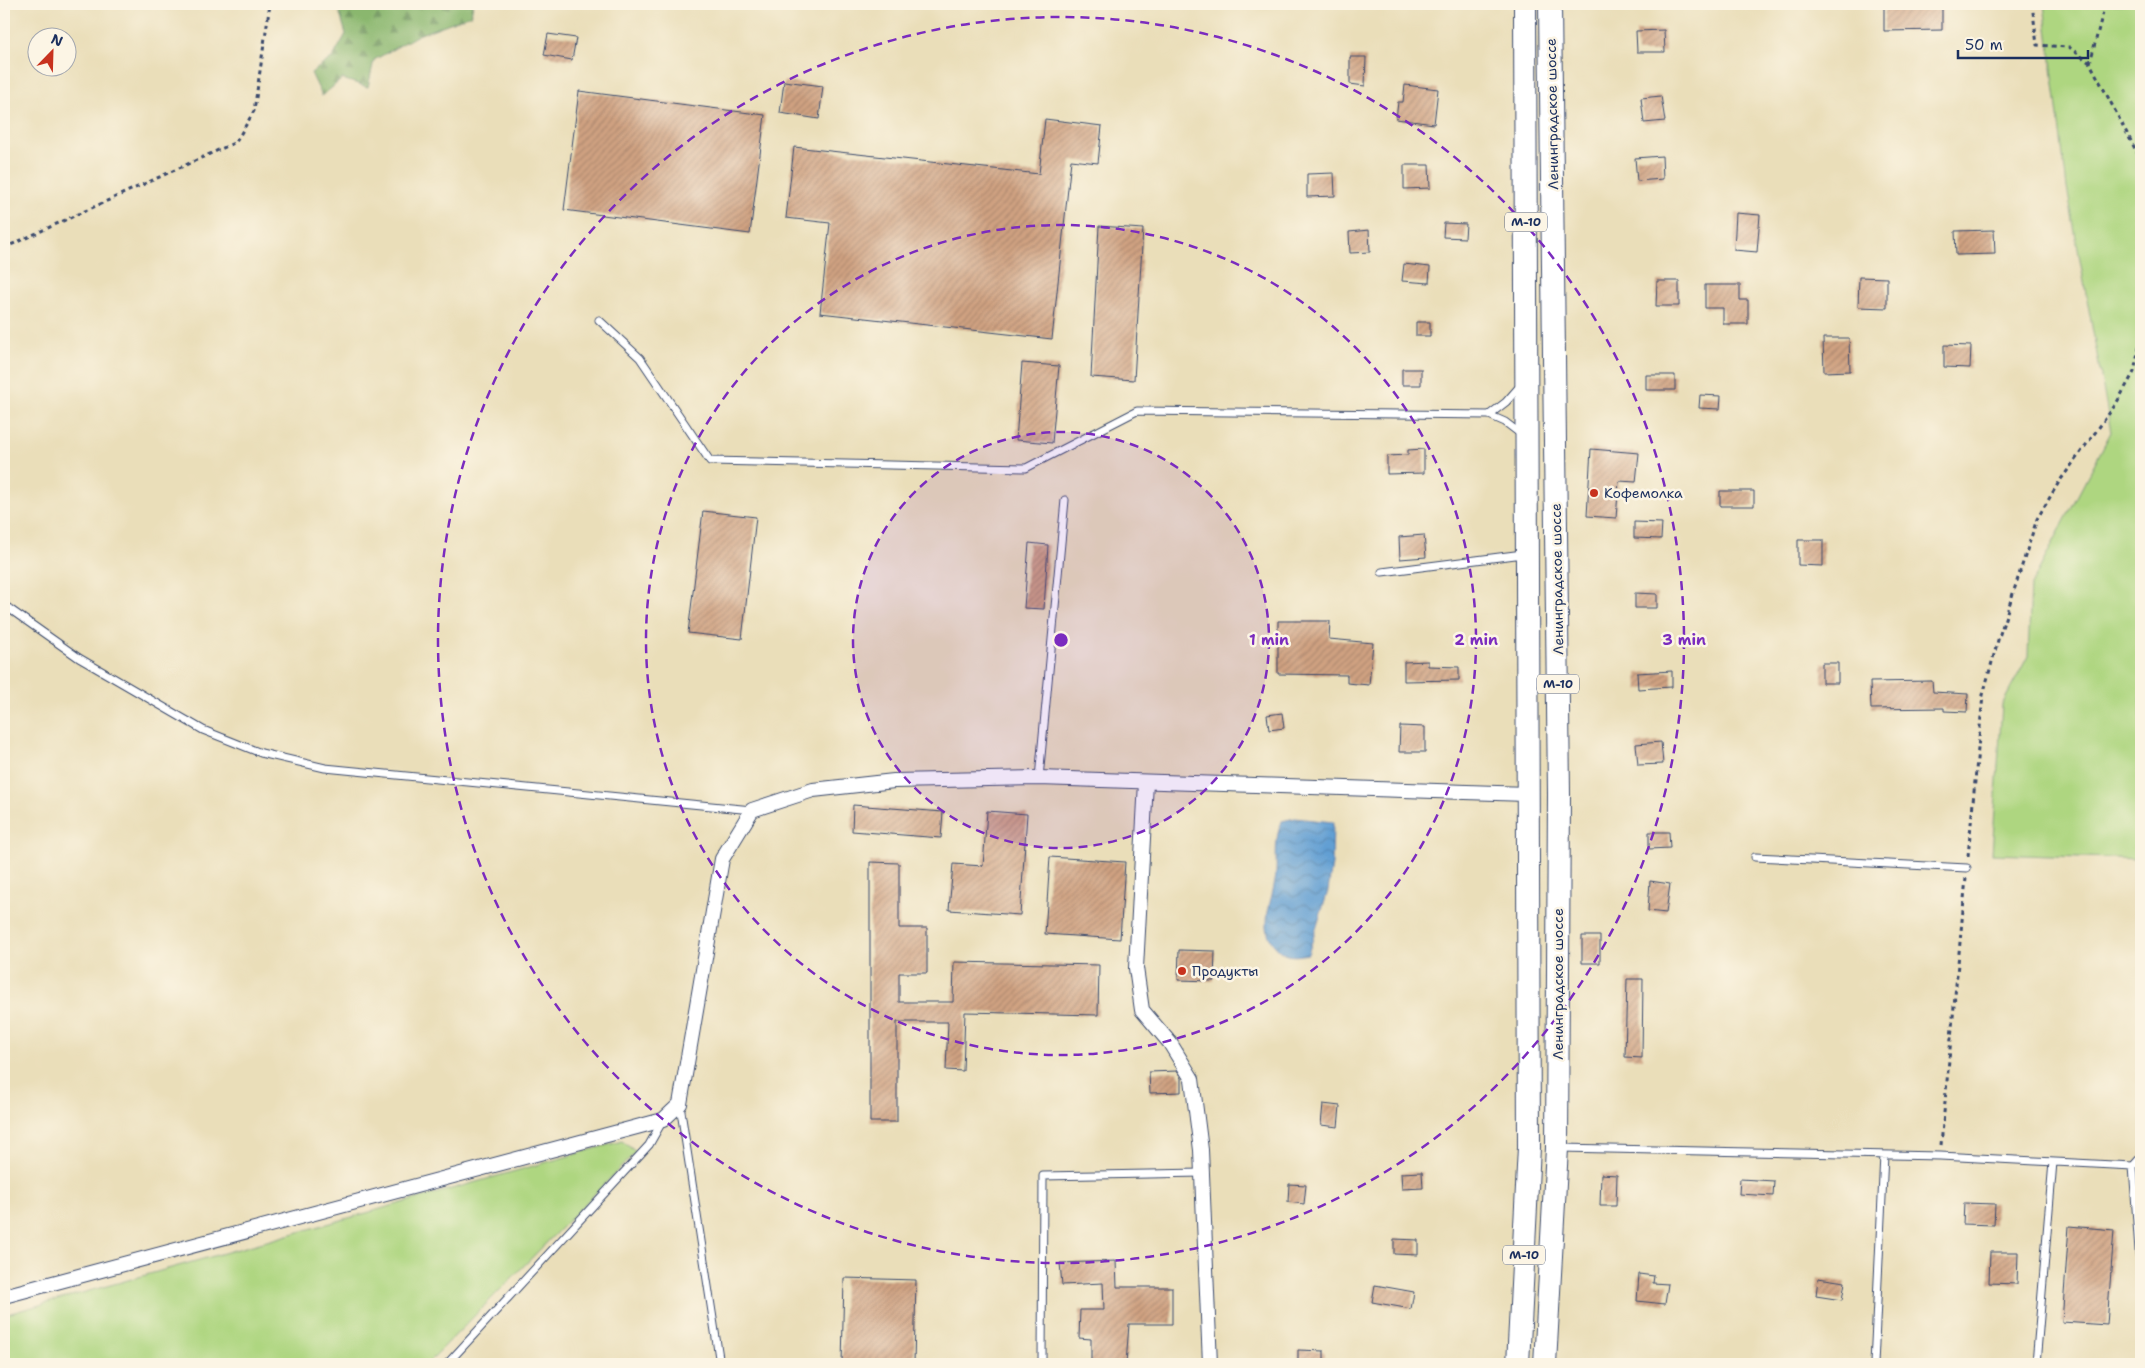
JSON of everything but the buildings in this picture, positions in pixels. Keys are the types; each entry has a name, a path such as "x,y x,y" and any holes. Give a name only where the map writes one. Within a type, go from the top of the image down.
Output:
{"highway":[{"name":"Ленинградское шоссе","path":"1518,1364 1529,1146 1527,794 1528,374 1525,4"},
{"name":"Ленинградское шоссе","path":"1545,1364 1557,1148 1559,784 1550,4"}],"street":[{"path":"4,1296 663,1120 680,1104 722,859 752,810 813,790 894,781 1040,778 1527,794"},
{"path":"1146,782 1136,968 1142,1010 1170,1043 1192,1079 1202,1173 1210,1364"}],"lane":[{"path":"599,320 640,358 710,461 1026,468 1137,411 1489,414 1518,430 1527,441"},
{"path":"1489,414 1506,402 1528,374"},
{"path":"1040,778 1065,500"},
{"path":"1382,572 1527,553"},
{"path":"4,605 79,658 203,730 261,753 325,768 752,810"},
{"path":"1755,857 1967,868"},
{"path":"680,1104 720,1364"},
{"path":"447,1364 649,1145 663,1120"},
{"path":"1557,1148 1940,1156 2133,1166"},
{"path":"1874,1364 1884,1155"},
{"path":"2141,1157 2133,1166 2141,1279"},
{"path":"2036,1364 2053,1162"},
{"path":"1042,1364 1044,1176 1202,1173"}],"path":[{"path":"4,248 236,142 254,110 270,4"},
{"path":"2032,4 2037,45 2069,47 2090,63 2141,160"},
{"path":"2090,63 2106,4"},
{"path":"1940,1156 1984,695 1998,640 2037,519 2059,482 2116,404 2134,372 2141,338"}],"green space":[{"path":"337,4 473,4 471,15 418,35 374,60 368,87 342,79 322,96 311,73 333,57 346,34"},
{"path":"2044,4 2141,4 2141,859 1992,854 2002,705 2028,656 2031,585 2111,432 2067,188"},
{"path":"622,1141 636,1152 427,1364 4,1364 4,1315"}],"water":[{"path":"1295,818 1333,822 1332,864 1328,891 1308,954 1293,956 1282,953 1272,942 1267,924 1275,884 1279,828 1282,821"}],"place":[{"name":"Кофемолка","path":"1594,493"},
{"name":"Продукты","path":"1182,971"}]}
